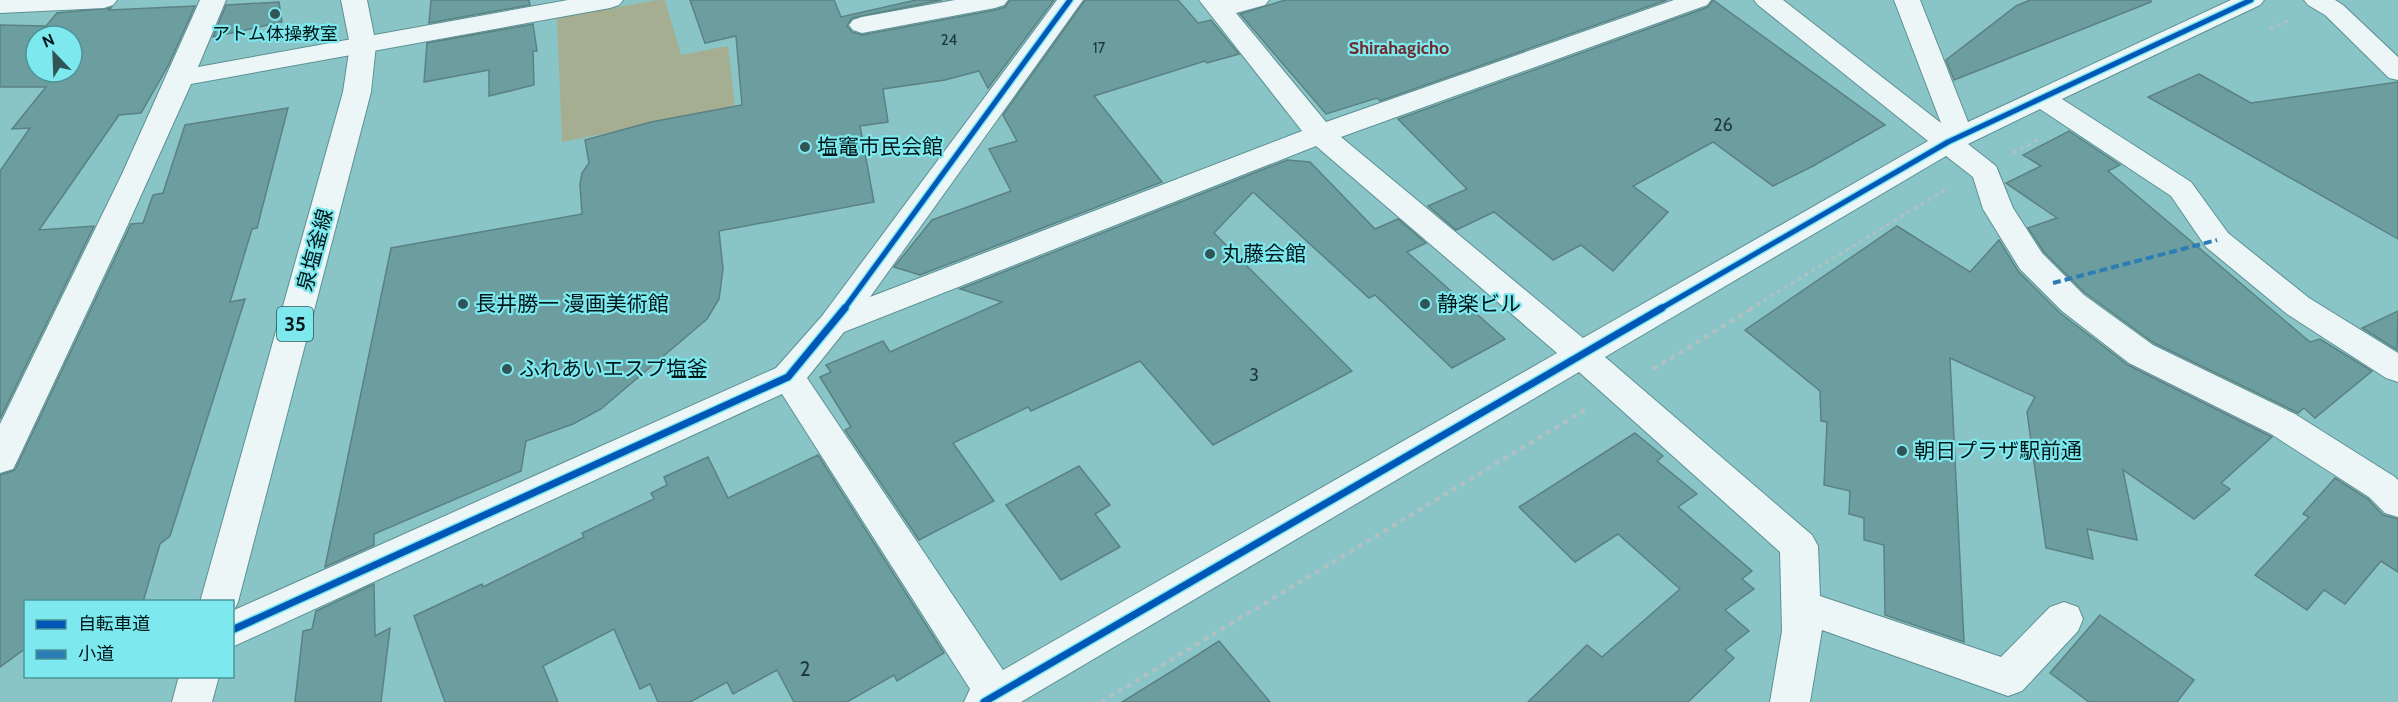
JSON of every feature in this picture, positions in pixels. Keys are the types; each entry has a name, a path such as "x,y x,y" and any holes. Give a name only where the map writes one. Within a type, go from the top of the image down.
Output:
{"street":[{"path":"0,5 104,0"},
{"path":"0,459 95,266 181,78 213,0"},
{"name":"泉塩釜線","path":"220,600 357,92 363,45 354,0"},
{"path":"862,25 995,0"},
{"path":"234,629 788,377 833,324 1070,0"},
{"path":"1216,5 1256,0"},
{"path":"833,324 1320,134 1698,0"},
{"path":"1767,0 1954,139 1986,173 1998,209 2031,261 2073,303 2141,354 2283,424 2382,487 2398,502"},
{"path":"1907,0 1954,139"},
{"path":"788,377 994,700 1954,139 2251,0"},
{"path":"181,78 599,1"},
{"path":"2320,2 2334,10 2394,64"},
{"path":"1216,5 1320,134 1582,356 1799,546 1803,607 1802,632 1790,702"},
{"path":"2040,97 2181,189 2217,240 2298,306 2398,369"},
{"path":"1803,607 2008,678 2064,619"},
{"path":"192,702 198,678"}],"path":[{"path":"2261,33 2320,2"},
{"path":"1101,702 1620,390 1980,169 2077,120"}],"green space":[{"path":"665,0 681,55 728,46 735,108 562,142 557,18"}],"building":[{"path":"431,0 529,0 530,5 429,23"},
{"name":"ふれあいエスプ塩釜","path":"690,0 834,0 841,17 916,0 942,0 852,18 847,26 852,32 862,35 995,10 1005,7 1010,0 1054,0 988,88 979,71 945,80 883,89 888,122 860,126 874,202 719,231 723,269 719,299 707,319 601,409 573,424 526,441 521,471 374,534 374,545 325,567 391,248 582,214 580,184 582,173 589,163 585,140 651,122 742,105 736,36 705,43"},
{"path":"1085,0 1178,0 1198,23 1211,20 1239,54 1207,63 1205,61 1094,96 1162,182 920,275 894,267 932,220 1011,191 989,149 1017,141 1003,115"},
{"path":"1285,0 1667,0 1380,101 1377,98 1326,114 1240,14"},
{"path":"1713,0 1885,125 1773,186 1713,142 1633,186 1668,212 1613,271 1581,245 1553,260 1494,212 1456,230 1428,206 1467,189 1398,119 1708,7"},
{"path":"2030,0 2151,0 2151,2 1954,80 1946,60 2016,6"},
{"path":"279,2 282,22 213,37 226,5"},
{"path":"195,6 168,66 141,113 119,115 39,230 94,226 0,419 0,171 30,128 12,129 46,87 0,87 0,25 24,26 24,84 84,84 84,24 48,24 57,13 111,8 109,10"},
{"path":"533,24 537,51 533,51 534,85 489,96 489,70 424,82 427,43"},
{"path":"2199,74 2251,103 2398,82 2398,239 2148,97"},
{"path":"288,108 257,228 252,229 230,302 245,299 170,536 160,544 144,600 24,600 24,649 0,667 0,475 15,470 131,224 143,223 153,195 163,193 185,125"},
{"path":"2069,131 2120,165 2108,171 2310,342 2320,339 2372,371 2315,418 2304,408 2298,413 2154,343 2085,293 2044,252 2028,228 2057,218 2006,183 2041,166 2023,155"},
{"path":"1287,160 1310,162 1375,229 1398,219 1426,243 1407,252 1505,339 1452,368 1375,295 1369,298 1253,192 1214,233 1352,371 1213,445 1140,361 1031,411 1028,407 953,443 994,501 919,540 845,430 851,427 820,377 831,372 826,365 883,341 890,352 1002,302 960,289"},
{"path":"1897,226 1970,272 1999,240 2018,271 2060,313 2128,365 2272,437 2221,483 2230,489 2194,519 2123,470 2137,540 2087,529 2093,559 2046,548 2027,412 2035,397 1950,358 1964,642 1885,615 1884,545 1864,540 1864,518 1849,514 1850,491 1824,485 1827,422 1821,421 1820,391 1745,330"},
{"path":"2398,311 2397,350 2362,328"},
{"path":"1635,433 1663,456 1657,461 1697,494 1678,507 1752,571 1742,579 1754,589 1725,610 1749,631 1725,650 1734,658 1688,702 1528,702 1587,645 1602,657 1680,589 1618,534 1575,562 1519,507"},
{"path":"818,455 944,653 897,681 894,675 847,702 794,702 777,670 733,694 727,682 690,702 658,702 650,684 640,689 614,629 543,666 558,702 445,702 414,616 482,584 483,587 584,537 582,533 654,499 651,493 667,485 664,477 708,457 728,498"},
{"path":"1079,466 1110,505 1095,514 1120,547 1061,580 1006,505"},
{"path":"2335,478 2368,499 2383,515 2398,519 2398,572 2381,561 2345,604 2324,590 2307,610 2255,575 2309,517 2303,514"},
{"path":"374,584 375,636 390,628 381,702 295,702 303,631 312,629 316,611"},
{"path":"2100,615 2194,680 2177,702 2089,702 2050,673"},
{"path":"1219,641 1270,702 1122,702 1177,668"}],"marked path":[{"path":"2053,283 2217,240"}],"cycle path":[{"path":"234,629 788,377 833,324 1070,0"},
{"path":"984,702 1948,142 2251,0"}],"place":[{"name":"アトム体操教室","path":"275,14"},
{"name":"塩竈市民会館","path":"805,147"},
{"name":"丸藤会館","path":"1210,254"},
{"name":"長井勝一 漫画美術館","path":"463,304"},
{"name":"静楽ビル","path":"1425,304"},
{"name":"ふれあいエスプ塩釜","path":"507,369"},
{"name":"朝日プラザ駅前通","path":"1902,451"}],"district":[{"name":"Shirahagicho","path":"1399,48"}]}
